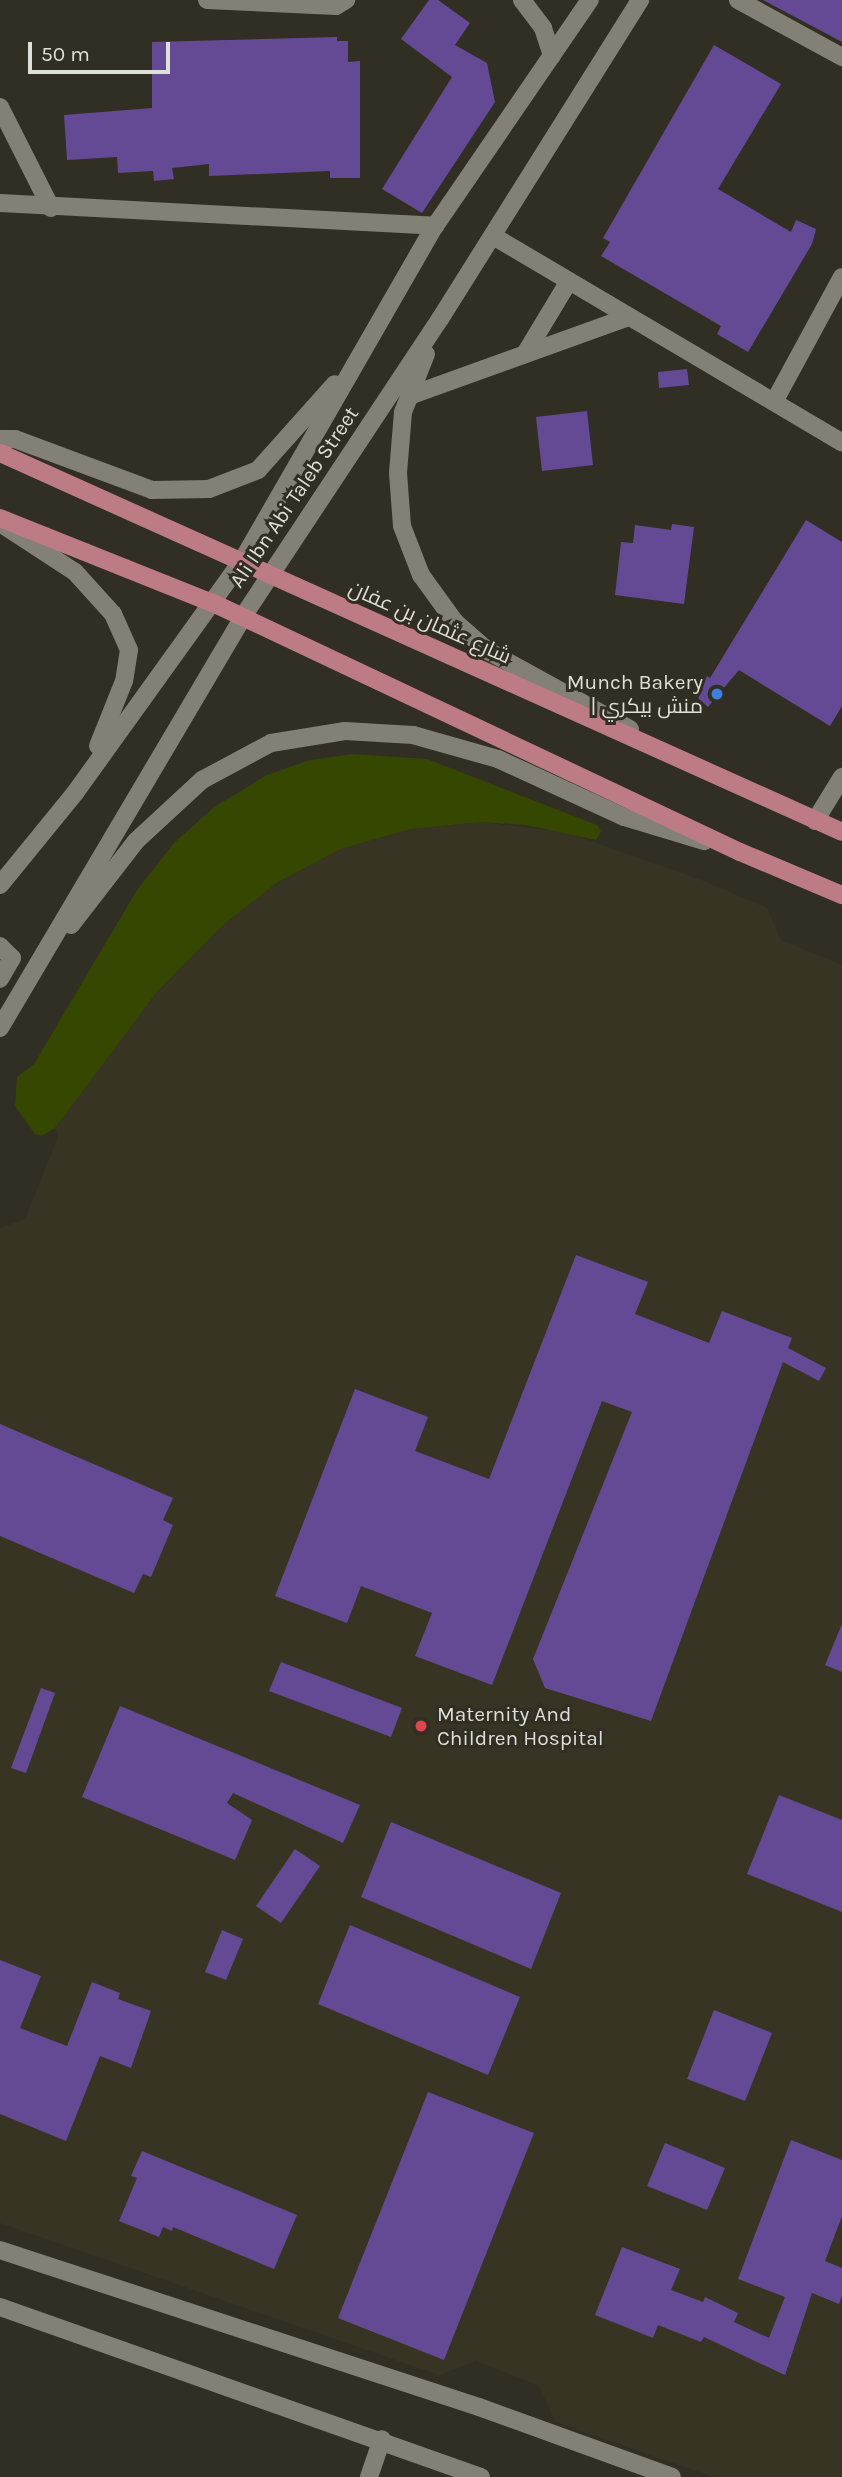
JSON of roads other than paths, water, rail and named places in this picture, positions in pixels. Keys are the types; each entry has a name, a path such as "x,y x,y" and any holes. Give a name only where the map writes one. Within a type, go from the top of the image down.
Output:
{"main road":[{"name":"شارع عثمان بن عفان","path":"0,453 842,832"},
{"path":"0,521 213,603 740,852 842,895"}],"street":[{"path":"208,0 336,6 346,0"},
{"path":"522,0 543,28 552,56"},
{"path":"0,884 75,793 242,561 435,226 590,0"},
{"name":"Ali Ibn Abi Taleb Street","path":"0,1028 242,618 440,319 640,0"},
{"path":"738,0 842,57"},
{"path":"0,107 51,208"},
{"path":"0,203 51,208 435,226"},
{"path":"493,236 842,442"},
{"path":"774,402 842,277"},
{"path":"525,354 569,281"},
{"path":"410,396 629,317"},
{"path":"440,319 403,412 398,473 402,526 421,575 455,622 488,651 668,752 815,821 842,777"},
{"path":"0,439 15,439 152,490 209,489 258,470 372,338"},
{"path":"0,521 75,572 96,592 113,614 129,650 109,725 75,793"},
{"path":"27,980 136,841 202,780 271,743 345,731 413,734 498,759 625,817 740,852"},
{"path":"0,946 12,958 0,979"},
{"path":"0,2250 466,2403 672,2477"},
{"path":"0,2306 382,2439 481,2477"},
{"path":"369,2477 382,2439"}],"place":[{"name":"Munch Bakery | منش بيكري","path":"717,694"},
{"name":"Maternity And Children Hospital","path":"421,1726"}]}
